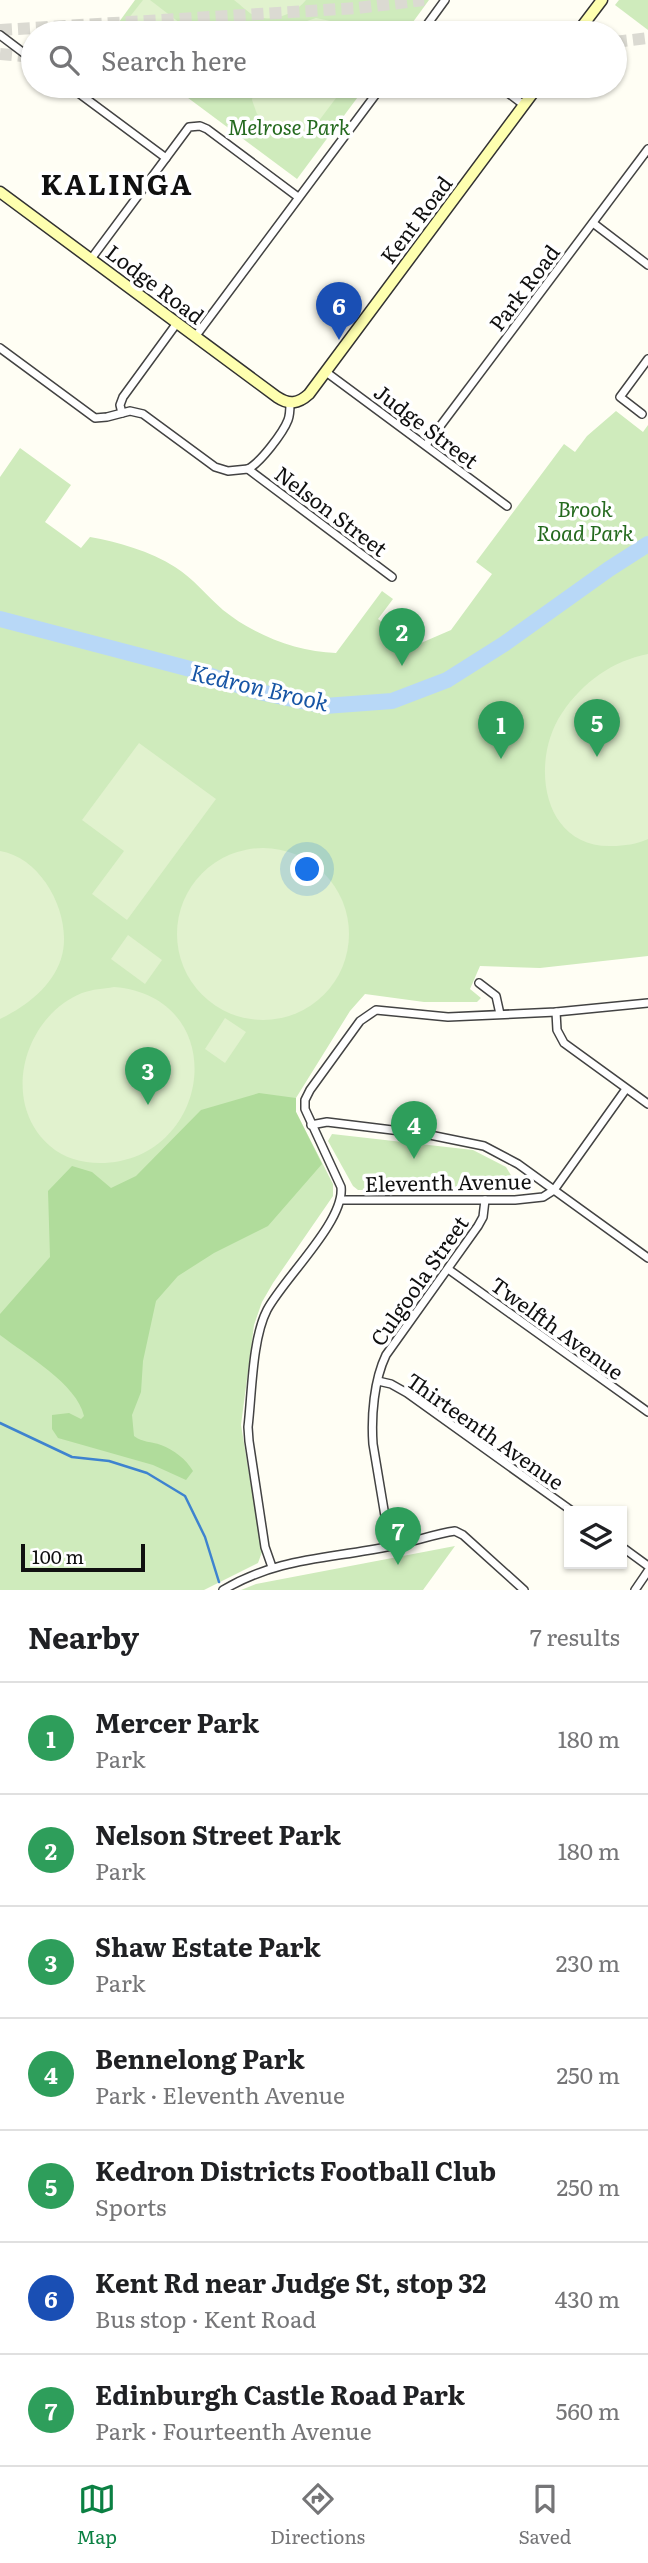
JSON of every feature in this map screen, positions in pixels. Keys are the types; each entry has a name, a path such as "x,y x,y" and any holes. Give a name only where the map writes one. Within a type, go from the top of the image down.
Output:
{"street":[{"path":"431,21 445,0"},
{"path":"586,21 602,0"},
{"path":"0,35 21,51"},
{"path":"85,98 166,158"},
{"path":"195,337 373,98"},
{"path":"515,98 524,105"},
{"name":"Kent Road","path":"290,403 303,399 326,372 529,98"},
{"path":"92,259 189,127 200,126 298,197"},
{"name":"Park Road","path":"426,445 648,149"},
{"name":"Lodge Road","path":"2,197 92,259 276,397 290,403"},
{"path":"593,223 648,265"},
{"path":"122,412 120,405 123,397 177,323"},
{"name":"Nelson Street","path":"0,348 90,415 100,418 130,411 143,414 221,470 248,469 392,577"},
{"path":"642,414 620,397 648,359"},
{"name":"Judge Street","path":"326,372 507,506"},
{"path":"248,469 259,461 284,428 288,421 290,403"},
{"path":"479,983 498,999 500,1014"},
{"path":"272,1567 265,1547 248,1427 259,1335 264,1316 273,1300 335,1216 341,1200 341,1187 305,1109 306,1097 360,1021 376,1010 426,1017 556,1012 648,1003"},
{"path":"556,1012 559,1035 564,1043 648,1104"},
{"path":"554,1190 626,1088"},
{"name":"Eleventh Avenue","path":"312,1125 327,1122 477,1144 518,1164 648,1258"},
{"name":"Eleventh Avenue","path":"341,1200 533,1199 547,1196 554,1190"},
{"name":"Culgoola Street","path":"390,1546 373,1444 372,1429 378,1381 386,1355 481,1221 485,1200"},
{"name":"Twelfth Avenue","path":"448,1269 648,1412"},
{"name":"Thirteenth Avenue","path":"378,1381 407,1393 565,1506"},
{"path":"223,1590 272,1567 390,1546 448,1532 458,1532 524,1590"},
{"path":"627,1551 648,1566"},
{"path":"635,1590 648,1572"}],"green space":[{"path":"135,0 429,0 414,21 120,21"},
{"path":"143,0 150,0 177,21 126,21"},
{"path":"234,0 306,0 291,12 265,18 255,16"},
{"path":"619,0 648,0 648,30 615,5"},
{"path":"316,18 330,21 307,21"},
{"name":"Melrose Park","path":"188,98 357,98 297,179"},
{"path":"336,98 315,126 302,134 286,135 257,114 252,100"},
{"name":"Brook Road Park","path":"616,411 643,432 648,425 648,956 540,968 480,966 470,989 481,998 477,1002 424,1002 365,994 350,1011 296,1098 296,1112 333,1184 333,1196 273,1283 262,1302 254,1325 241,1425 262,1552 258,1563 204,1590 0,1590 0,477 20,448 71,485 45,522 81,548 90,537 134,548 165,561 188,576 235,619 276,640 291,646 336,653 382,591 393,599 378,619 414,646 451,630 492,574 476,562 564,444 575,452 587,436"},
{"path":"648,654 648,839 617,846 588,843 570,833 557,817 548,798 546,754 552,732 570,702 599,674 622,662"},
{"path":"139,743 216,799 127,920 92,894 124,851 82,820"},
{"path":"263,848 296,854 324,873 343,901 349,934 343,967 324,995 296,1014 263,1020 230,1014 202,995 183,967 177,934 183,901 202,873 230,854"},
{"path":"0,851 16,856 30,865 42,878 59,909 64,943 61,959 51,979 28,1002 0,1019"},
{"path":"128,935 162,960 145,984 111,959"},
{"path":"114,987 152,997 178,1018 191,1046 194,1076 186,1107 169,1134 141,1154 105,1163 90,1163 56,1151 35,1128 26,1107 23,1085 25,1062 45,1021 62,1005 82,993"},
{"path":"225,1018 246,1032 225,1063 205,1049"},
{"path":"259,1093 296,1098 296,1112 322,1164 268,1226 214,1253 178,1276 156,1301 143,1361 141,1392 132,1415 134,1436 170,1449 193,1471 186,1480 153,1465 58,1438 52,1429 52,1415 69,1413 81,1419 84,1416 79,1404 72,1393 49,1371 0,1335 0,1314 50,1257 48,1191 72,1166 92,1172 111,1188 136,1176 201,1110"},
{"path":"332,1134 473,1150 506,1167 512,1177 510,1184 499,1190 358,1190 353,1186 328,1141"},
{"path":"455,1546 423,1590 241,1590 256,1584"}],"waterway":[{"name":"Kedron Brook","path":"0,619 194,670 255,691 325,706 392,701 447,680 504,644 648,544"},
{"path":"0,1423 72,1457 109,1461 147,1473 185,1496 205,1537 219,1582"}],"tunnel":[{"path":"146,21 357,8 424,0"},
{"path":"0,30 21,29"},
{"path":"627,41 648,38"},
{"path":"0,54 21,56"}],"place":[{"name":"Kent Rd near Judge St, stop 32","path":"339,340"},
{"name":"Nelson Street Park","path":"402,666"},
{"name":"Kedron Districts Football Club","path":"597,757"},
{"name":"Mercer Park","path":"501,759"},
{"name":"Shaw Estate Park","path":"148,1105"},
{"name":"Bennelong Park","path":"414,1159"},
{"name":"Edinburgh Castle Road Park","path":"398,1565"}],"district":[{"name":"KALINGA","path":"117,183"}]}
